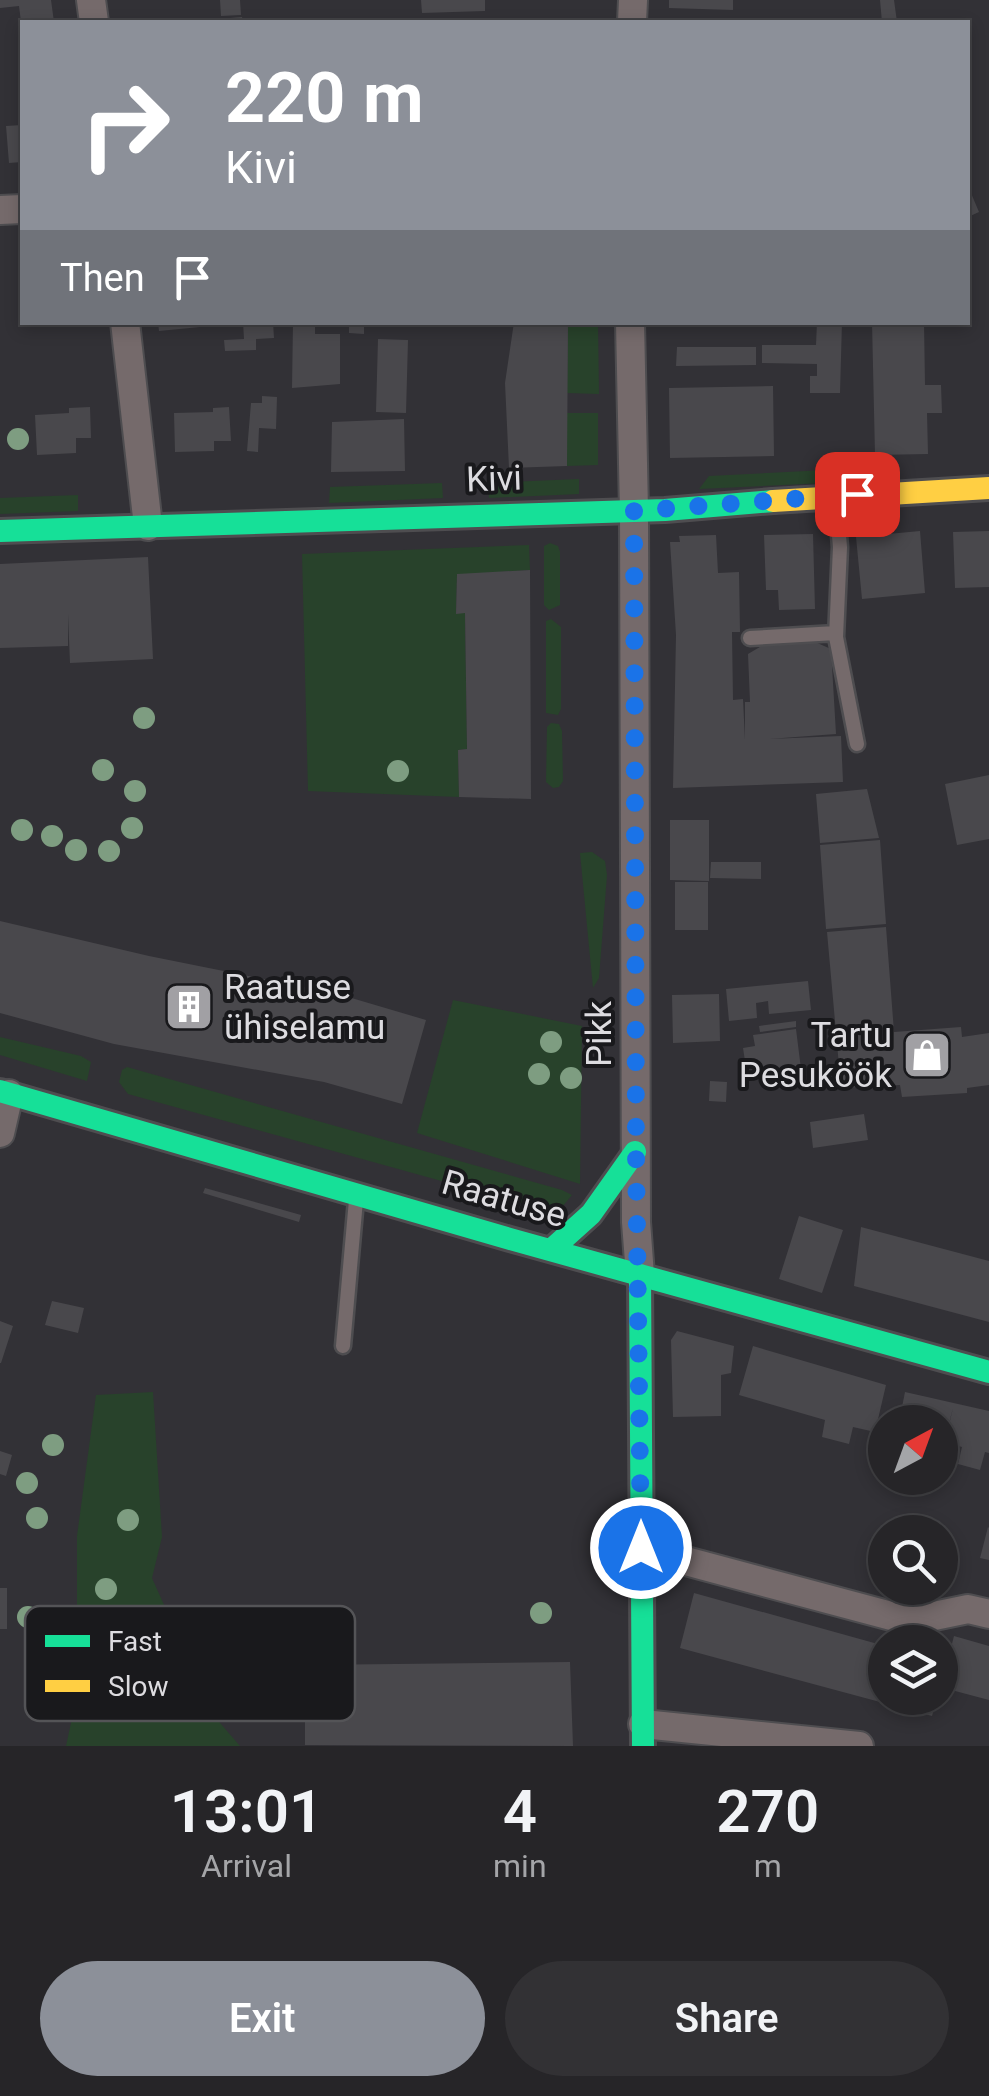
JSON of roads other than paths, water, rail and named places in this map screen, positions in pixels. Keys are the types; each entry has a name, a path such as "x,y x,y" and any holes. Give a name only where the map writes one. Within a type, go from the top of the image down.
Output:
{"street":[{"path":"125,325 148,526"},
{"name":"Pikk","path":"630,325 643,1735"},
{"name":"Kivi","path":"0,531 634,511 989,488"},
{"path":"0,1132 4,1093"},
{"name":"Raatuse","path":"4,1093 989,1372"},
{"path":"551,1250 592,1214 636,1152"},
{"path":"641,1548 910,1622 968,1609 989,1614"},
{"path":"643,1735 859,1746"}],"lane":[{"path":"836,496 840,547 836,632 858,744"},
{"path":"750,638 836,632"},
{"path":"342,1346 357,1194"}],"place":[{"name":"Raatuse ühiselamu","path":"189,1007"},
{"name":"Tartu Pesuköök","path":"927,1055"}]}
